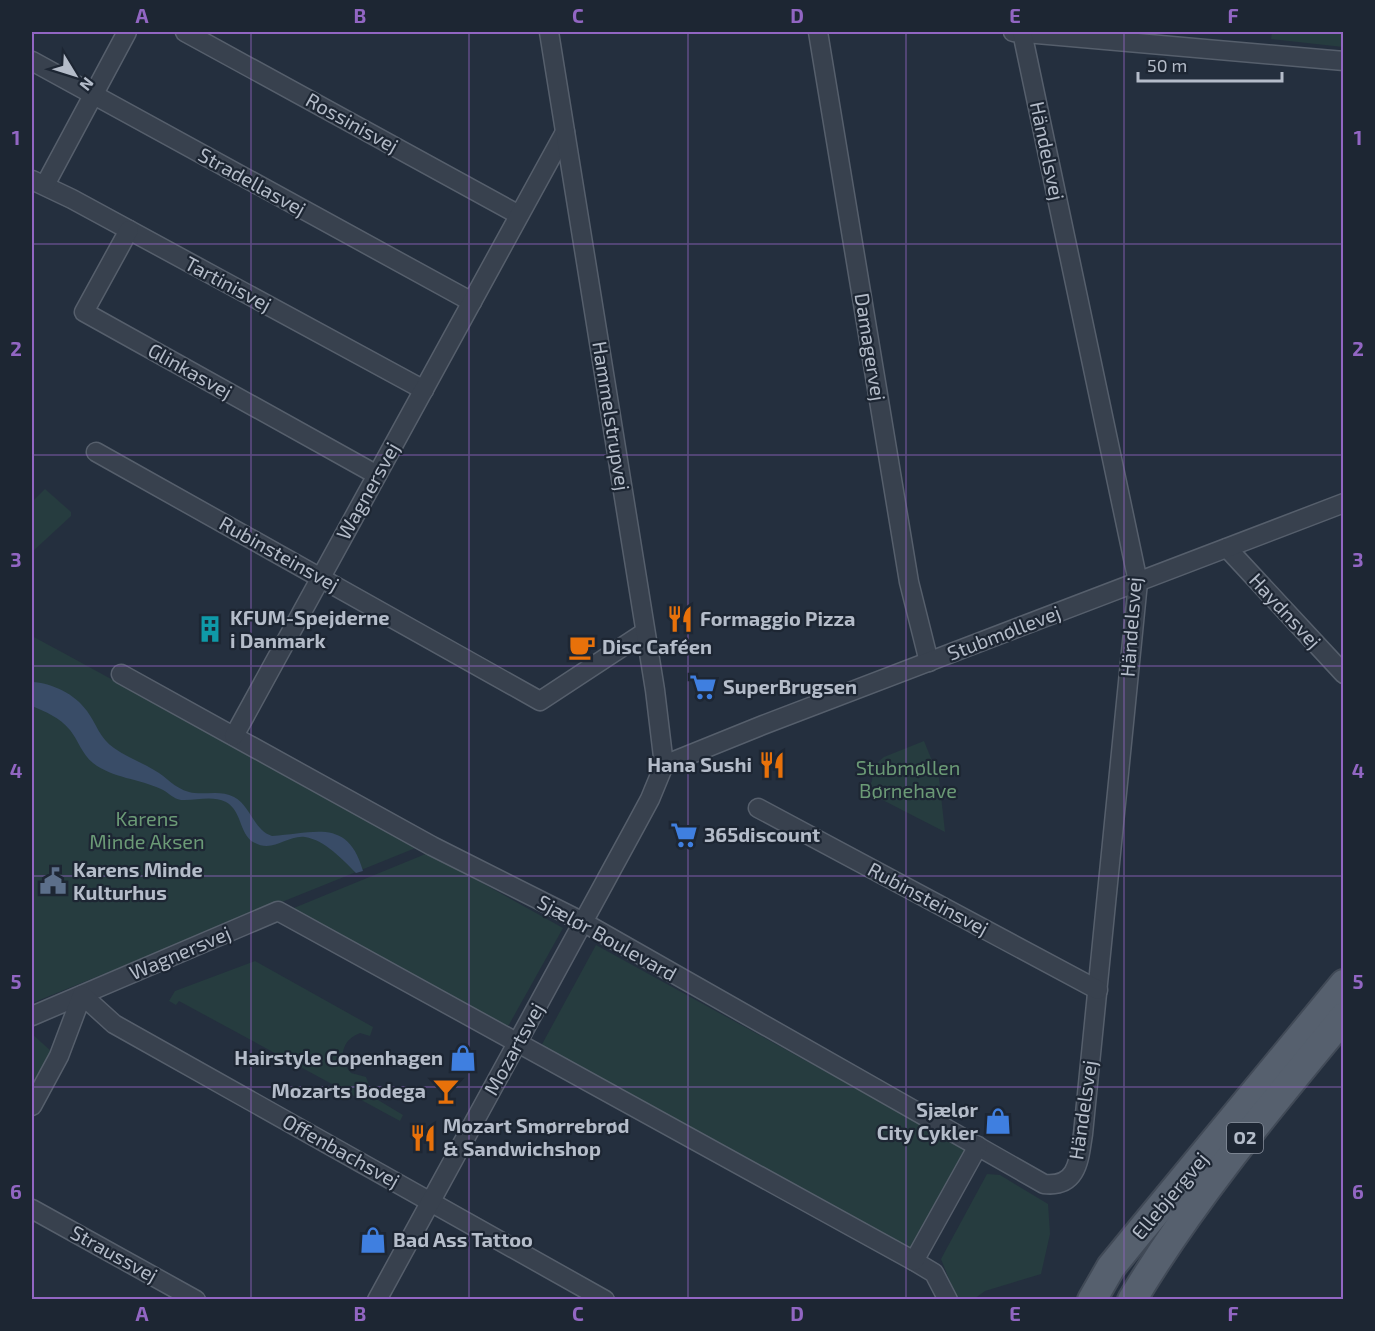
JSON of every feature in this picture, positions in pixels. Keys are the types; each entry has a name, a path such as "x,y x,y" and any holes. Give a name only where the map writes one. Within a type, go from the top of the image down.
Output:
{"main road":[{"name":"Ellebjergvej","path":"1092,1299 1111,1267 1344,984"},
{"name":"Ellebjergvej","path":"1132,1299 1189,1213 1242,1141 1344,1017"}],"street":[{"path":"38,183 127,32"},
{"name":"Rossinisvej","path":"185,32 519,215"},
{"name":"Hammelstrupvej","path":"549,32 645,632 664,765"},
{"name":"Damagervej","path":"818,32 909,582 929,662"},
{"path":"1013,32 1344,61"},
{"name":"Händelsvej","path":"1022,32 1138,582 1083,1134 1078,1164 1066,1181 1056,1185"},
{"name":"Stradellasvej","path":"32,61 472,302"},
{"name":"Wagnersvej","path":"234,736 565,132"},
{"name":"Tartinisvej","path":"38,183 424,390"},
{"name":"Glinkasvej","path":"129,230 84,312 377,475"},
{"name":"Rubinsteinsvej","path":"96,452 540,701 645,632"},
{"name":"Stubmøllevej","path":"664,765 1344,503"},
{"name":"Haydnsvej","path":"1227,548 1344,674"},
{"path":"121,674 234,736"},
{"name":"Sjælør Boulevard","path":"234,736 432,846 583,922 1044,1184 1056,1185"},
{"name":"Mozartsvej","path":"377,1299 650,799 664,765"},
{"name":"Rubinsteinsvej","path":"758,808 1098,990"},
{"name":"Wagnersvej","path":"32,1016 278,911 517,1043"},
{"path":"32,1106 59,1056 82,995"},
{"name":"Offenbachsvej","path":"82,995 114,1024 605,1299"},
{"path":"517,1043 914,1261 934,1273 948,1299"},
{"path":"914,1261 978,1146"},
{"name":"Straussvej","path":"32,1209 196,1299"}],"green space":[{"path":"1272,32 1343,32 1343,47 1271,39"},
{"path":"45,489 71,512 71,516 32,552 32,502"},
{"name":"Karens Minde Aksen","path":"32,636 69,656 418,847 32,1003"},
{"name":"Stubmøllen Børnehave","path":"924,741 939,778 945,832 867,792 872,781 873,768 878,762 884,757"},
{"path":"428,853 563,928 506,1030 289,910"},
{"path":"596,945 968,1150 913,1252 540,1048"},
{"path":"255,961 373,1027 370,1036 360,1033 348,1041 344,1047 342,1061 351,1073 366,1077 373,1097 403,1115 400,1121 179,1001 176,1005 169,1001 175,991"},
{"path":"32,1034 52,1052 34,1086 32,1085"},
{"path":"987,1174 1000,1175 1048,1204 1050,1234 1041,1274 985,1291 974,1299 957,1299 941,1259"}],"water":[{"path":"32,682 55,687 76,699 109,744 159,773 179,788 195,793 223,793 234,797 245,806 261,829 272,836 328,832 339,836 349,843 357,854 363,871 356,873 333,851 320,842 305,837 267,846 253,842 245,833 235,811 226,802 209,799 178,799 164,790 101,768 86,755 66,725 52,715 32,706"}],"place":[{"name":"Formaggio Pizza","path":"680,619"},
{"name":"KFUM-Spejderne i Danmark","path":"210,629"},
{"name":"Disc Caféen","path":"582,647"},
{"name":"SuperBrugsen","path":"703,687"},
{"name":"Hana Sushi","path":"772,765"},
{"name":"365discount","path":"684,835"},
{"name":"Karens Minde Kulturhus","path":"53,881"},
{"name":"Hairstyle Copenhagen","path":"463,1058"},
{"name":"Mozarts Bodega","path":"446,1091"},
{"name":"Sjælør City Cykler","path":"998,1121"},
{"name":"Mozart Smørrebrød & Sandwichshop","path":"423,1138"},
{"name":"Bad Ass Tattoo","path":"373,1240"}]}
